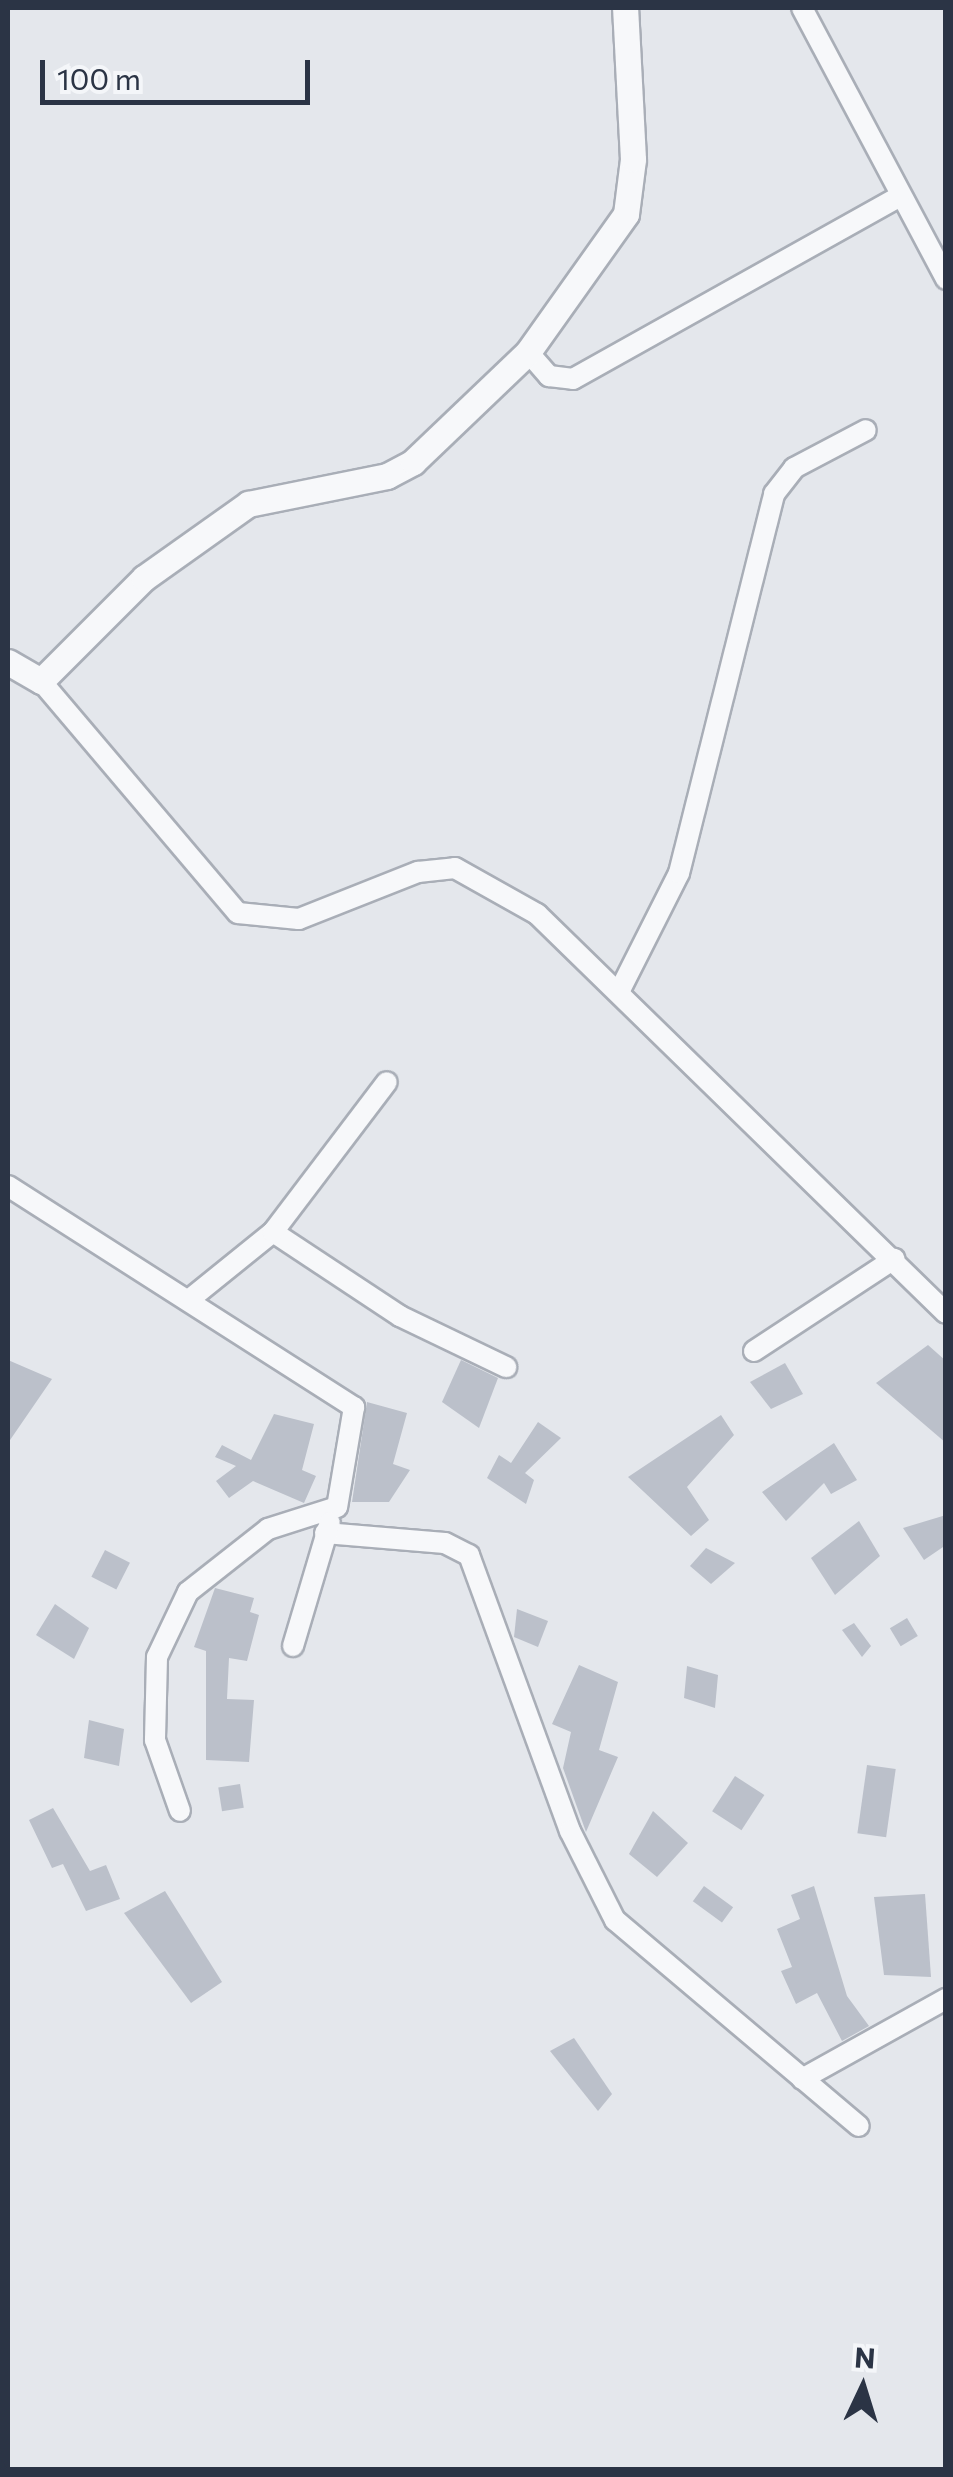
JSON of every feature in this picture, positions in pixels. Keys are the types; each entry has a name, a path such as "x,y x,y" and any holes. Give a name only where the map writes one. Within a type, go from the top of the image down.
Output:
{"street":[{"path":"42,681 197,536 282,490 387,476 413,462 528,352 626,214 634,159 625,8"},
{"path":"802,8 900,197 942,264"},
{"path":"528,352 550,376 573,379 900,197"},
{"path":"620,990 680,873 774,494 794,468 866,430"},
{"path":"8,662 42,681 238,913 299,919 418,872 455,868 537,914 620,990 946,1313"},
{"path":"190,1299 273,1232 387,1082"},
{"path":"8,1186 354,1407 337,1506 294,1646"},
{"path":"273,1232 400,1316 506,1367"},
{"path":"754,1352 894,1260"},
{"path":"180,1811 151,1708 157,1657 188,1592 268,1529 337,1506"},
{"path":"326,1533 445,1543 469,1555 570,1831 615,1920 859,2126"},
{"path":"802,2078 946,1999"}],"building":[{"path":"928,1345 946,1361 946,1443 876,1383"},
{"path":"8,1360 52,1379 8,1443"},
{"path":"461,1360 498,1378 479,1428 442,1402"},
{"path":"785,1363 803,1394 771,1409 750,1382"},
{"path":"367,1402 407,1413 393,1464 410,1470 389,1502 352,1502"},
{"path":"274,1414 314,1424 302,1470 316,1476 304,1503 253,1481 229,1498 216,1481 236,1466 215,1457 222,1445 251,1460"},
{"path":"721,1415 734,1435 687,1487 709,1520 691,1536 628,1477"},
{"path":"538,1422 561,1438 525,1473 534,1480 526,1504 487,1478 499,1455 511,1463"},
{"path":"834,1443 857,1480 831,1494 824,1483 786,1521 762,1492"},
{"path":"946,1515 946,1545 924,1560 903,1528"},
{"path":"859,1521 880,1556 835,1595 811,1558"},
{"path":"706,1548 735,1563 711,1584 690,1566"},
{"path":"105,1550 130,1563 116,1589 91,1577"},
{"path":"215,1588 254,1598 250,1612 259,1615 247,1661 229,1658 227,1699 254,1700 249,1762 206,1760 206,1651 194,1647"},
{"path":"55,1604 89,1628 74,1659 36,1635"},
{"path":"517,1609 548,1621 538,1647 514,1637"},
{"path":"907,1618 918,1636 901,1646 890,1628"},
{"path":"854,1623 871,1646 862,1657 842,1630"},
{"path":"579,1665 618,1682 599,1750 618,1757 586,1832 563,1768 571,1732 552,1724"},
{"path":"687,1666 718,1675 715,1708 684,1698"},
{"path":"89,1720 124,1729 119,1766 84,1758"},
{"path":"867,1765 896,1769 886,1837 857,1833"},
{"path":"735,1776 764,1795 741,1830 712,1811"},
{"path":"240,1784 244,1808 222,1811 218,1787"},
{"path":"53,1808 90,1871 106,1865 120,1899 86,1911 63,1864 52,1868 29,1820"},
{"path":"653,1811 688,1843 657,1877 629,1854"},
{"path":"704,1886 733,1907 722,1923 693,1901"},
{"path":"814,1886 847,1996 869,2026 842,2041 817,1993 796,2004 781,1971 792,1967 777,1929 800,1919 791,1895"},
{"path":"165,1891 222,1982 191,2003 124,1913"},
{"path":"925,1894 931,1977 884,1975 874,1897"},
{"path":"574,2038 612,2094 598,2111 550,2051"}]}
